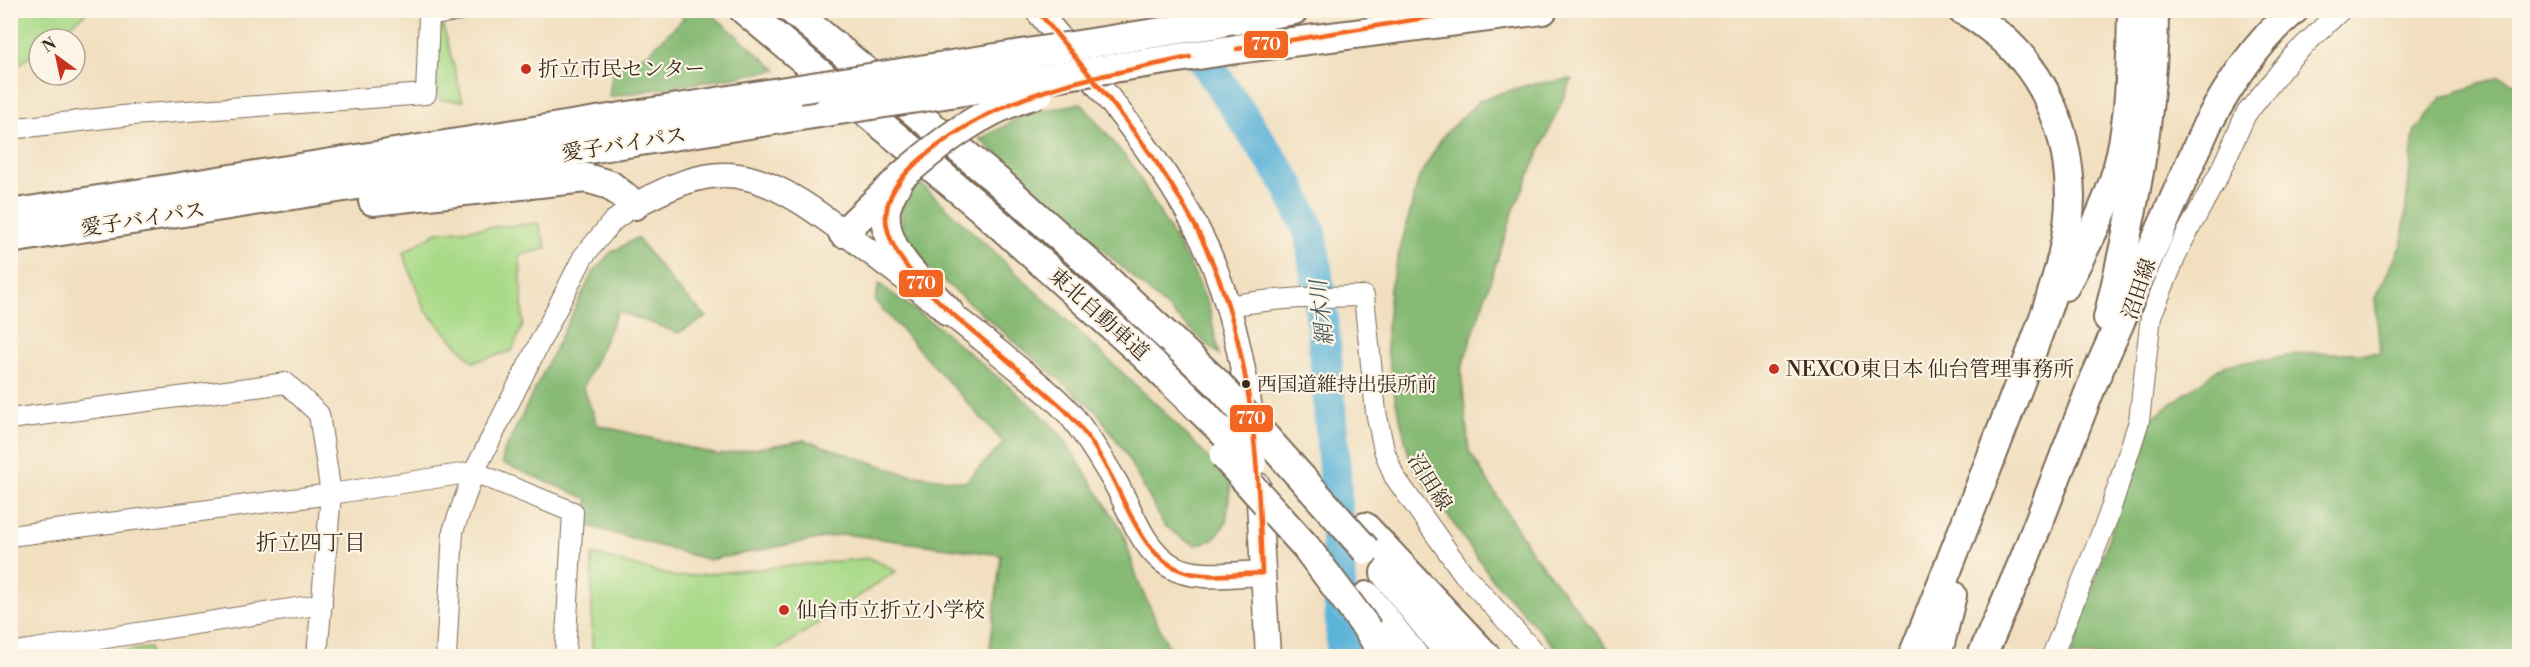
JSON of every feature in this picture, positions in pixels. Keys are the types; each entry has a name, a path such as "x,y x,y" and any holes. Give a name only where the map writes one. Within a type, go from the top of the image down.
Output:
{"highway":[{"name":"東北自動車道","path":"744,10 982,209 1080,296 1131,367 1222,443"},
{"name":"東北自動車道","path":"792,10 1000,183 1101,274 1311,470 1366,538"},
{"path":"965,64 1104,27 1185,10"},
{"name":"愛子バイパス","path":"10,214 1294,10"},
{"path":"1237,49 1475,10"},
{"path":"1237,49 1543,10"},
{"path":"1913,657 2030,358 2067,231 2070,199 2063,137 2054,110 2041,85 2026,63 1989,27 1962,10"},
{"path":"2030,358 2096,224 2117,168 2129,89 2132,10"},
{"path":"2092,385 2138,182 2153,72 2154,10"},
{"path":"1982,657 2024,560 2092,385 2207,125 2229,85 2253,51 2294,10"},
{"name":"愛子バイパス","path":"10,241 1237,49"},
{"path":"843,233 902,176 963,127 1005,104 1068,85 1190,57"},
{"path":"10,204 209,177 305,168"},
{"path":"902,176 891,195 886,211 891,239 907,265 950,312"},
{"path":"10,241 63,240 266,210 585,178 610,185 635,205"},
{"path":"1222,443 1317,536 1414,657"},
{"path":"1222,443 1306,547 1369,631 1384,657"},
{"path":"1936,657 1948,617 1962,534"},
{"path":"1366,538 1451,657"},
{"path":"1366,538 1485,657"},
{"path":"1997,657 2024,560"}],"main road":[{"path":"1037,10 1115,109 1174,191 1206,247 1228,306 1245,374 1254,433 1268,657"},
{"path":"635,205 685,182 712,176 737,175 761,182 786,194 950,312 1071,415 1110,474 1136,526 1161,559 1187,573 1262,573"}],"street":[{"path":"10,129 132,115 426,94 429,16 461,10"},
{"name":"沼田線","path":"2052,657 2108,518 2139,421 2151,316 2180,246 2219,174 2246,114 2292,57 2341,10"},
{"path":"446,657 453,531 474,472 583,257 613,221 635,205"},
{"name":"沼田線","path":"1228,306 1300,297 1364,296 1376,412 1383,450 1394,476 1463,573 1538,657"},
{"path":"10,419 286,383 319,414 331,494 317,657"},
{"path":"10,536 331,494 474,472 573,512 565,657"},
{"path":"10,653 322,604"}],"green space":[{"path":"11,10 89,10 68,27 27,27 27,58 11,71"},
{"path":"676,11 708,11 777,70 609,97 613,68 647,54 684,18"},
{"path":"443,26 463,101 440,100 435,83 437,30"},
{"path":"2499,77 2519,85 2519,656 2071,656 2145,423 2224,365 2308,353 2380,353 2375,298 2402,243 2414,132 2441,98"},
{"path":"1572,79 1514,209 1461,370 1469,451 1531,551 1614,656 1563,656 1493,580 1411,463 1396,402 1386,343 1390,288 1419,177 1444,135 1480,100 1527,85"},
{"path":"1081,103 1133,166 1195,275 1209,307 1219,355 980,139 1027,114"},
{"path":"917,180 1160,408 1231,481 1226,523 1213,540 1196,545 1183,539 1164,525 1124,451 1097,412 919,260 902,230 901,198"},
{"path":"538,223 547,248 520,255 523,325 512,351 473,362 425,310 403,253 437,232"},
{"path":"637,238 675,286 707,317 678,333 618,311 583,388 598,425 718,455 805,440 903,473 965,482 1004,443 875,301 879,284 938,327 1038,411 1061,435 1122,530 1139,584 1173,656 989,656 1001,555 844,534 709,560 585,525 588,499 502,463 504,452 592,274 610,253"},
{"path":"592,554 676,577 870,558 896,571 769,656 592,656"},
{"path":"150,648 151,656 87,656"}],"waterway":[{"name":"網木川","path":"1170,10 1288,184 1311,235 1323,325 1334,464 1343,656"}],"transit line":[{"name":"770","path":"1037,10 1092,78"},
{"name":"770","path":"1237,49 1472,10"},
{"name":"770","path":"1092,78 1190,57"},
{"name":"770","path":"1092,78 1169,180 1195,225 1222,286 1234,326 1250,407 1255,448 1262,573 1225,575 1189,573 1173,567 1160,558 1140,532 1104,463 1077,424 1064,409 932,295 899,255 889,235 886,215 891,195 909,170 932,150 988,114 1028,97 1092,78"}],"place":[{"name":"折立市民センター","path":"526,69"},
{"name":"NEXCO東日本 仙台管理事務所","path":"1774,369"},
{"name":"西国道維持出張所前","path":"1246,384"},
{"name":"仙台市立折立小学校","path":"784,610"}],"district":[{"name":"折立四丁目","path":"311,542"}]}
